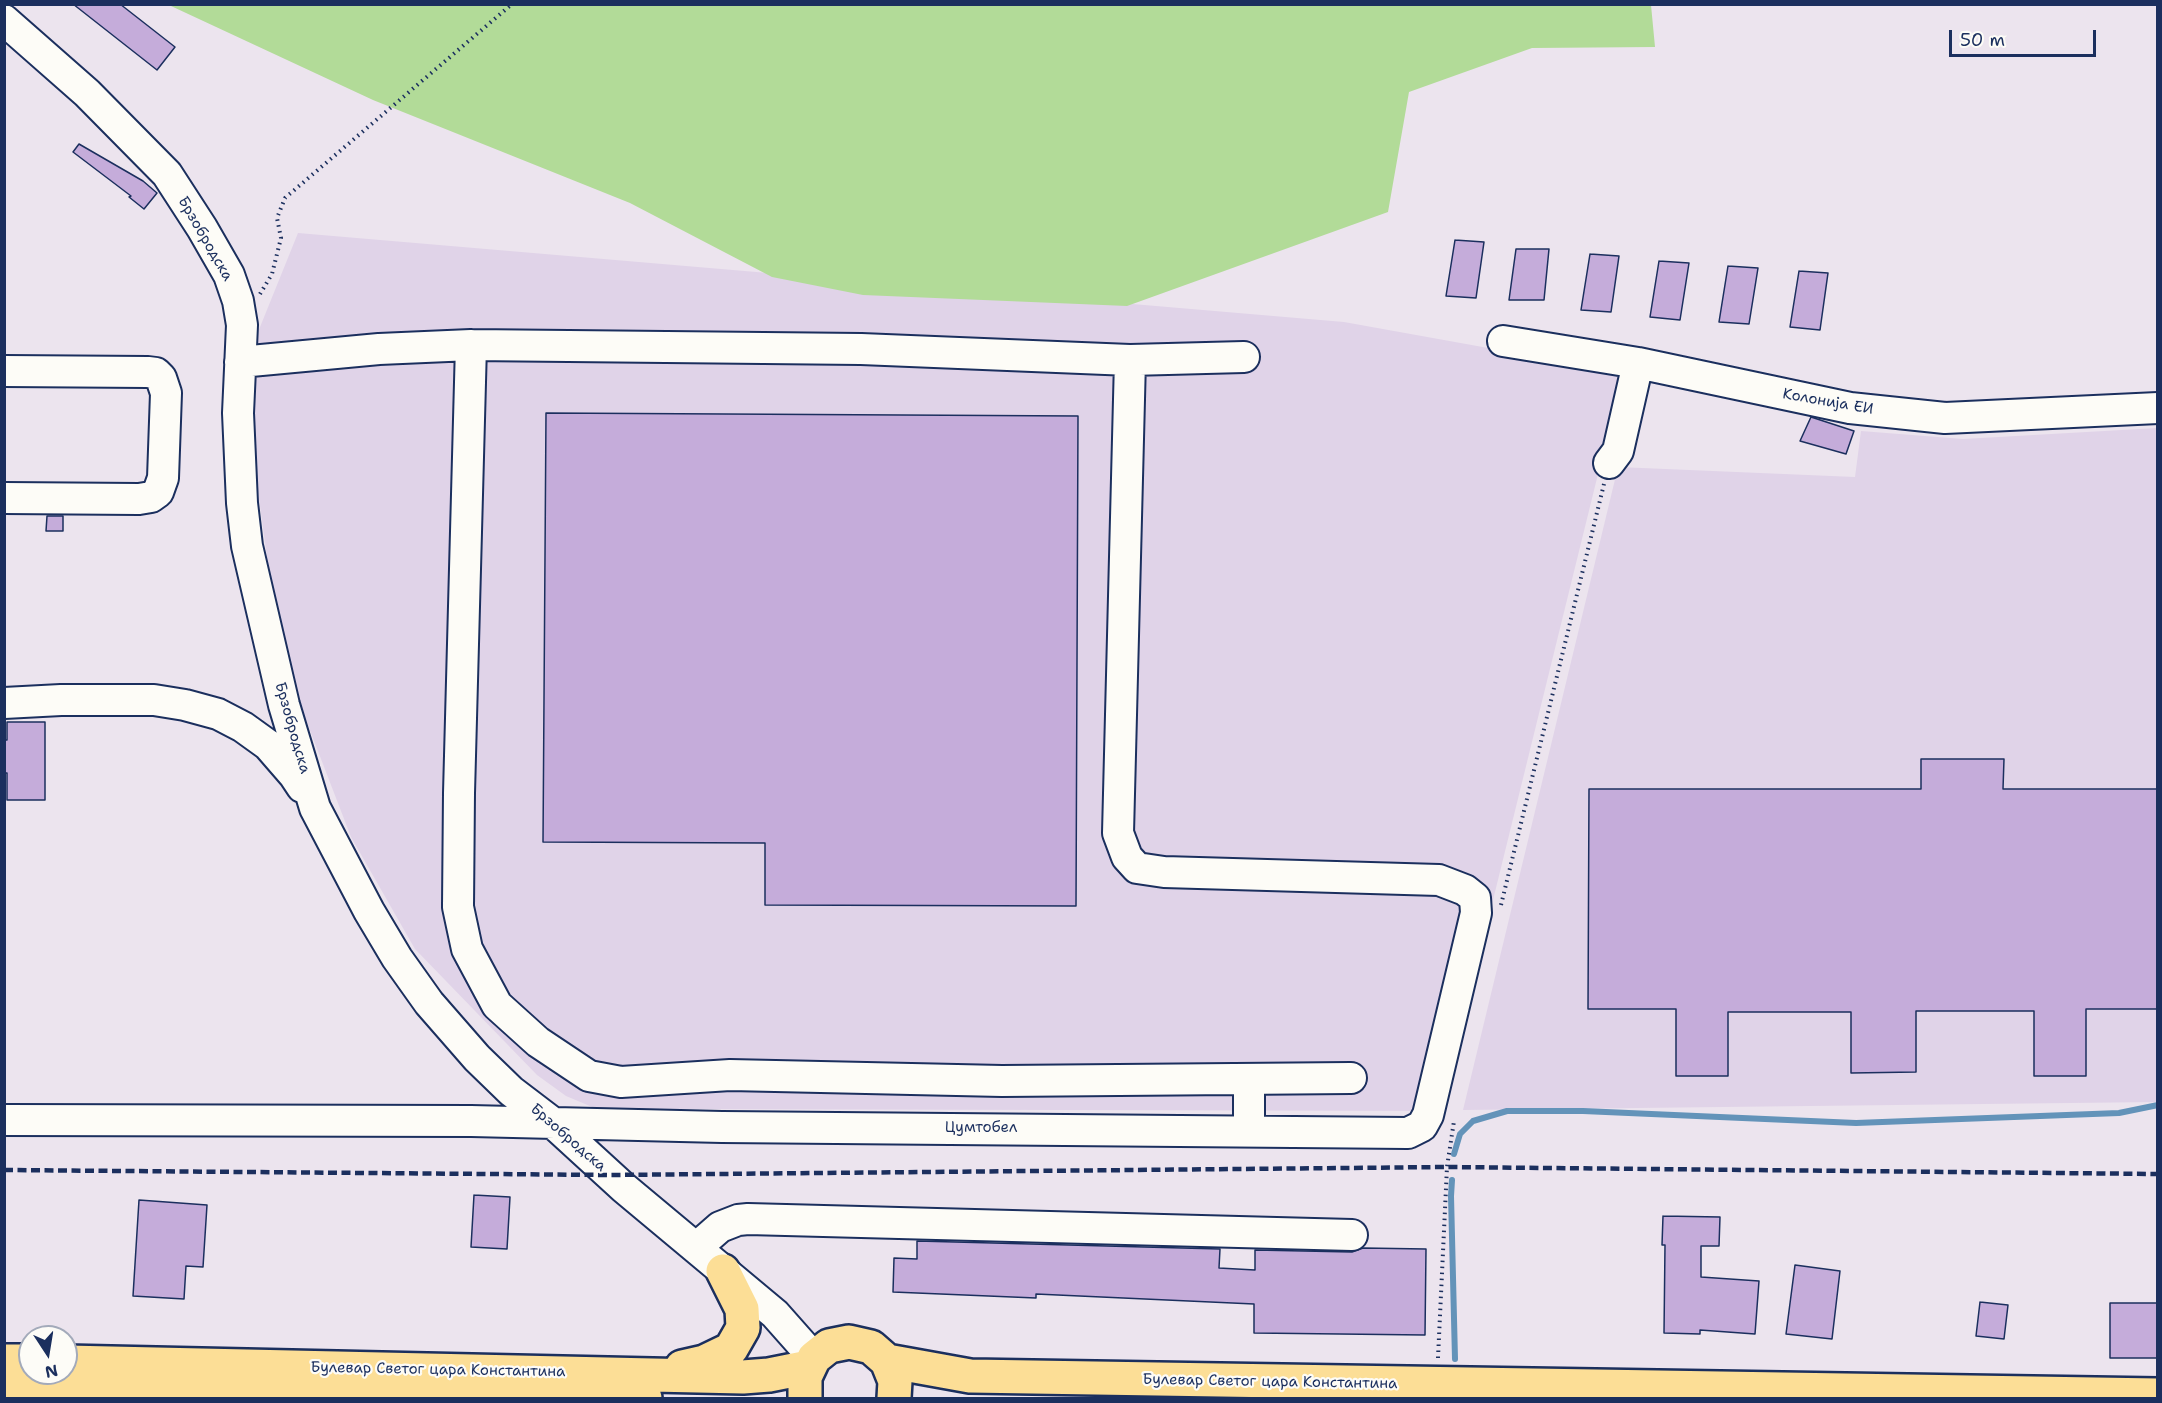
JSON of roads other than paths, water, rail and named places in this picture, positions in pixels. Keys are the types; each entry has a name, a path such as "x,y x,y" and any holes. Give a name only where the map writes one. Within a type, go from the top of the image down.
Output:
{"main road":[{"path":"647,1387 731,1349 743,1328 742,1309 723,1271"},
{"name":"Булевар Светог цара Константина","path":"4,1388 647,1387 769,1375 860,1343 880,1353 887,1361 970,1376 2157,1395"},
{"path":"805,1398 804,1387 820,1356"},
{"path":"887,1361 895,1380 894,1398"},
{"name":"Булевар Светог цара Константина","path":"78,1363 647,1387"}],"street":[{"name":"Брзобродска","path":"4,20 87,93 167,174 229,275 238,301 242,325 238,413 242,503 247,546 284,705 315,808 369,911 397,958 429,1003 477,1058 512,1091 553,1123 624,1188 775,1314 814,1327 820,1356"},
{"name":"Колонија ЕИ","path":"1503,341 1638,363 1850,408 1945,418 2157,408"},
{"path":"471,345 458,907 467,949 497,1005 538,1042 589,1076 621,1082 730,1075 1002,1081 1351,1078"},
{"path":"240,362 379,349 471,345 861,350 1130,360 1244,357"},
{"name":"Цумтобел","path":"4,1120 553,1123 1408,1133 1422,1126 1428,1115 1476,913 1475,898 1465,890 1439,880 1164,872 1137,868 1127,857 1118,833 1130,360"},
{"path":"1609,463 1618,451 1638,363"},
{"path":"4,371 156,373 161,378 166,393 163,478 161,486 151,497 139,499 4,498"},
{"path":"4,703 62,700 153,700 185,705 218,714 243,727 268,745 294,775 315,808"},
{"path":"814,1127 816,1077"},
{"path":"1249,1079 1249,1130"},
{"path":"696,1248 720,1227 748,1219 1352,1235"}],"waterway":[{"path":"1454,1154 1460,1134 1473,1121 1507,1111 1583,1111 1856,1123 2119,1113 2158,1105"},
{"path":"1452,1180 1455,1359"}],"railway":[{"path":"4,1170 611,1175 1447,1167 2158,1174"}]}
